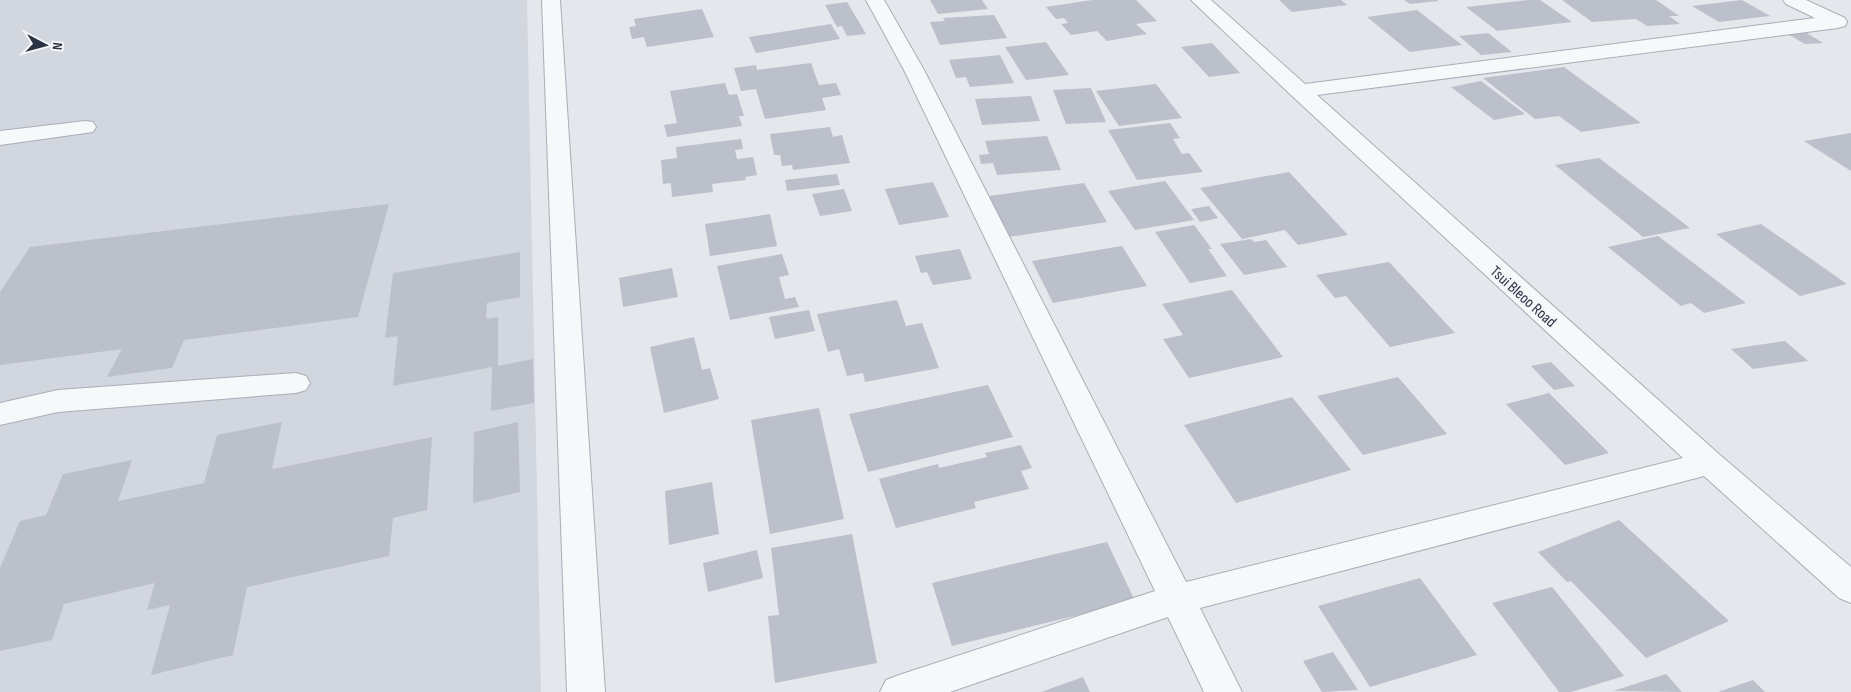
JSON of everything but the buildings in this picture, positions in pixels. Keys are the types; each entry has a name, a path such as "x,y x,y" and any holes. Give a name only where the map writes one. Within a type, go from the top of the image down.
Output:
{"street":[{"path":"551,0 586,692"},
{"path":"875,0 918,79 1223,692"},
{"name":"Tsui Bleoo Road","path":"1200,0 1709,463 1851,588"},
{"path":"1792,0 1844,24"},
{"path":"1298,91 1844,24"},
{"path":"0,138 85,127"},
{"path":"0,414 58,401 296,383"},
{"path":"899,692 1177,599 1709,463"}],"shaded area":[{"path":"0,0 527,0 541,692 0,692"}]}
